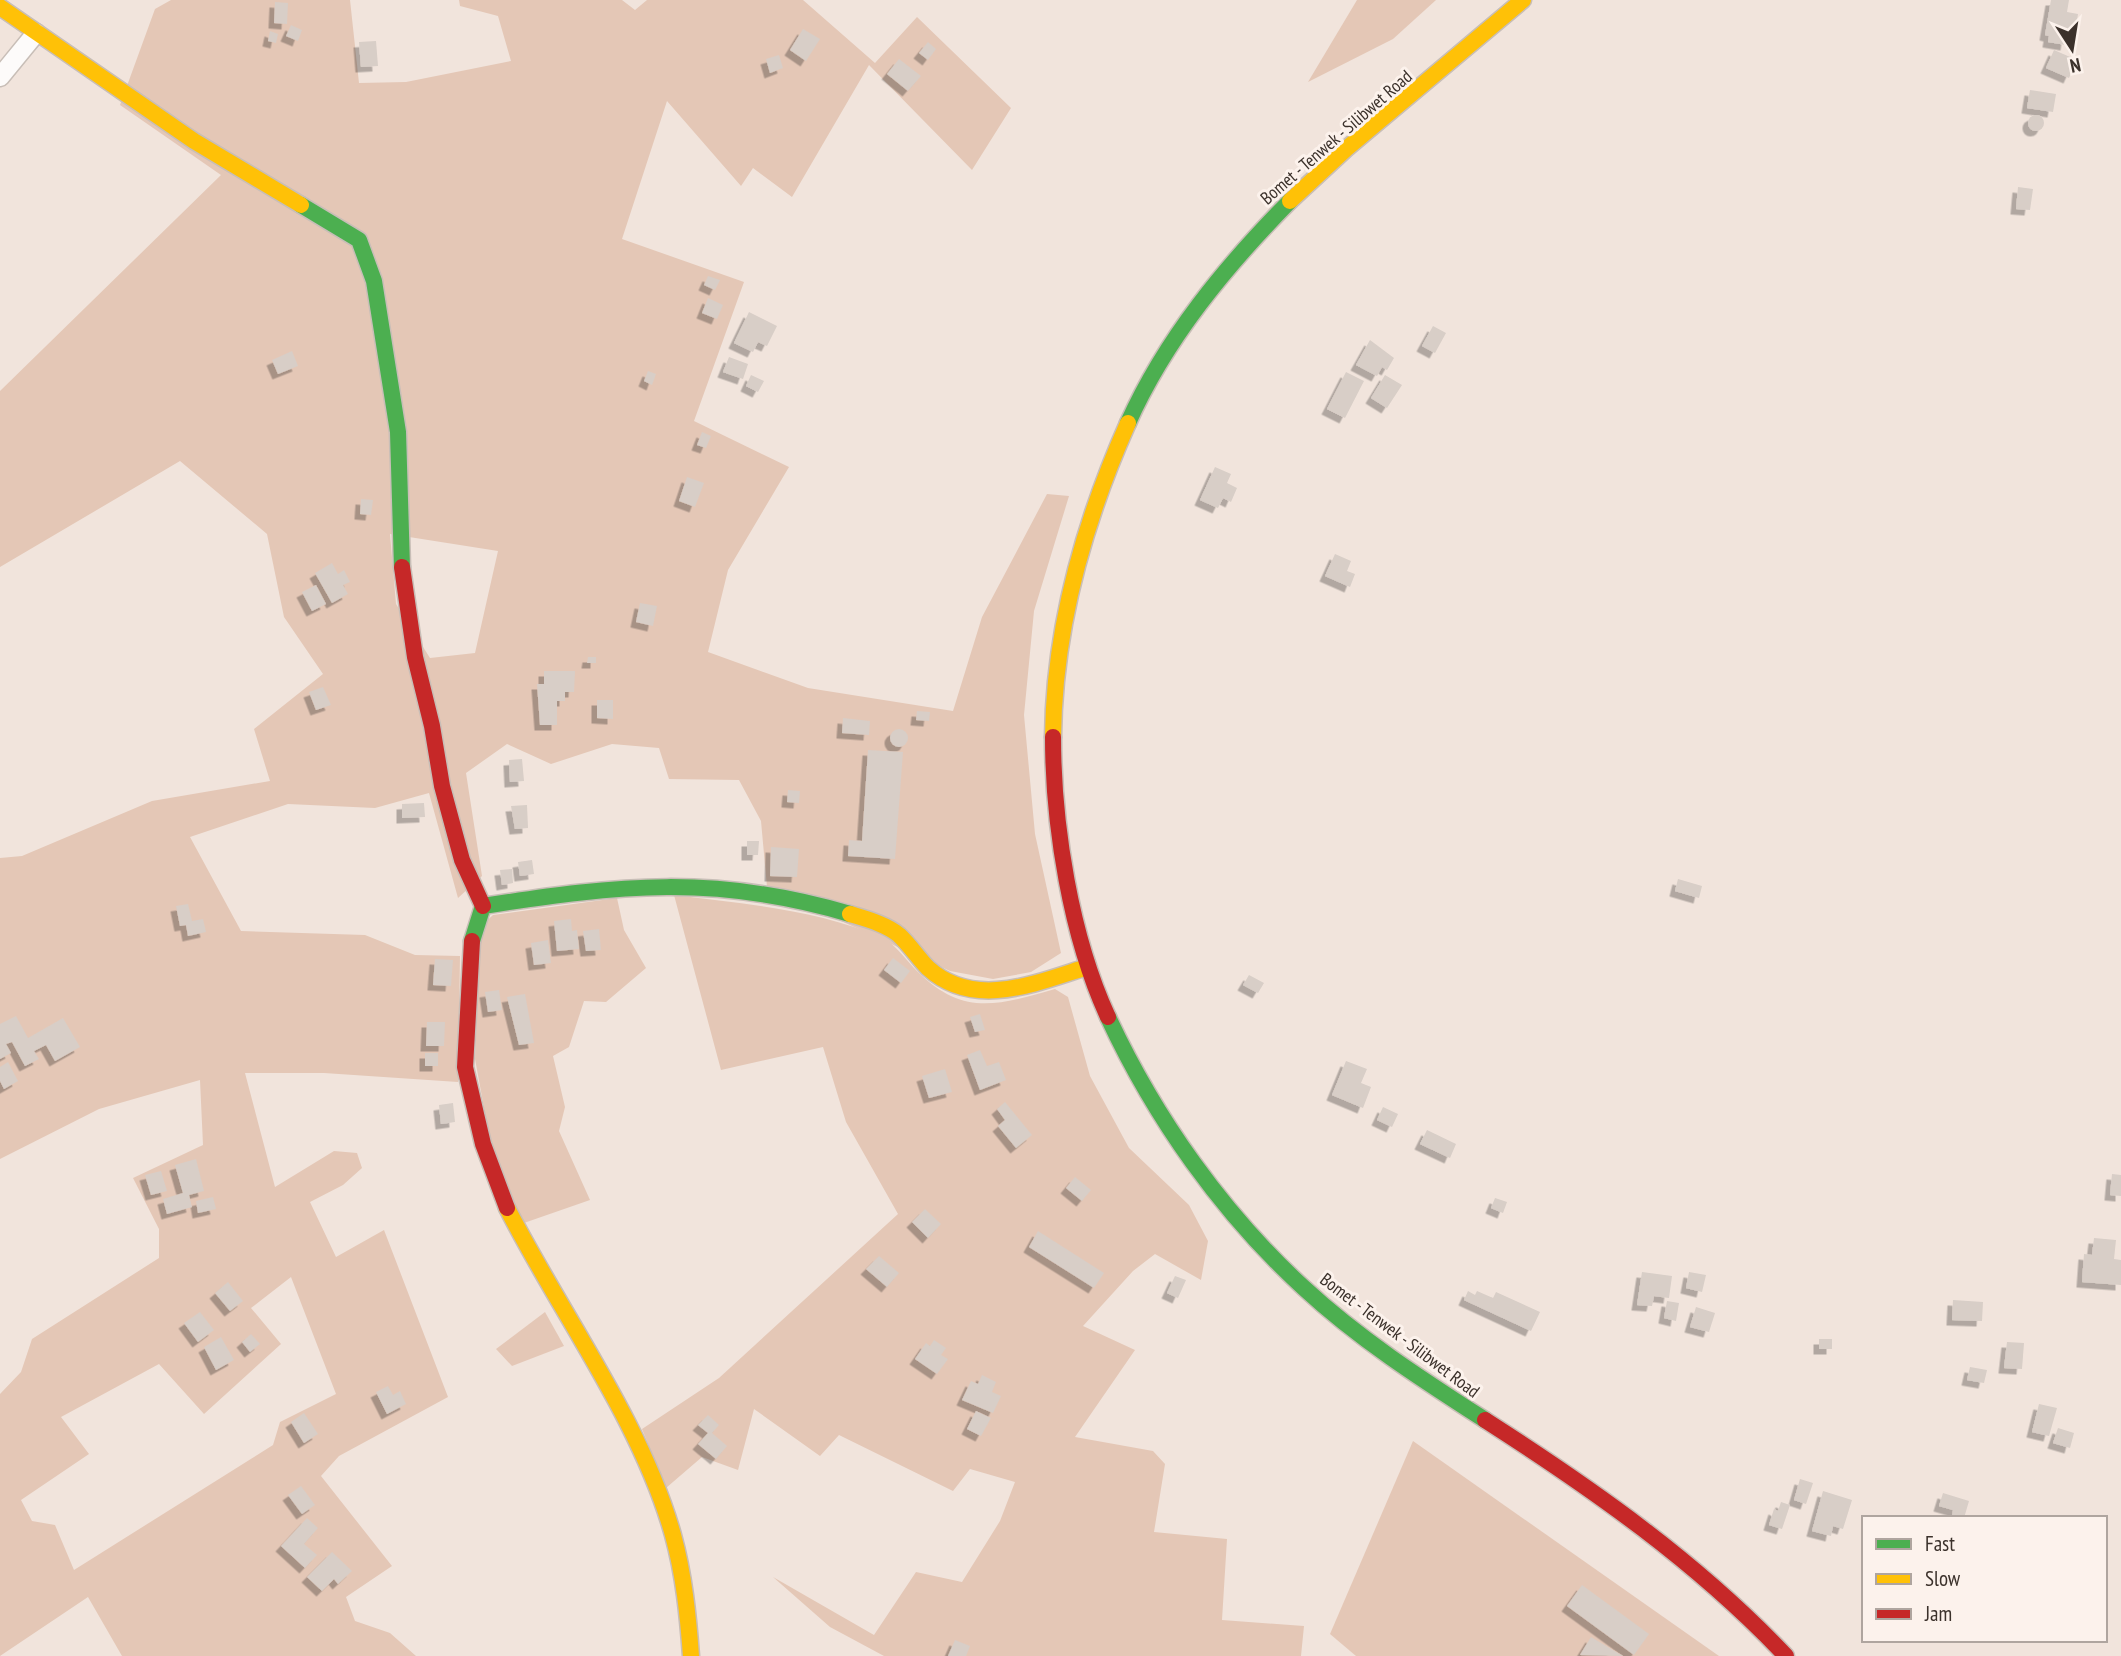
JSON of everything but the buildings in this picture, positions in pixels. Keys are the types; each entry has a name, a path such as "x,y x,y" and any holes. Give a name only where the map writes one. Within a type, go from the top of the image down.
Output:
{"street":[{"name":"Bomet - Tenwek - Silibwet Road","path":"1523,0 1314,178 1265,225 1189,318 1160,361 1128,423 1090,519 1072,584 1058,662 1052,734 1068,891 1087,967 1115,1031 1160,1110 1207,1183 1270,1256 1339,1318 1398,1362 1465,1410 1592,1489 1689,1564 1758,1625 1786,1656"},
{"path":"0,7 194,141 359,240 368,257 398,432 401,559 415,657 432,726 442,786 462,860 483,906"},
{"path":"0,77 36,33"},
{"path":"691,1656 687,1590 673,1530 659,1494 628,1424 525,1243 487,1161 477,1121 471,1078 465,1067 472,932 477,915 483,906 657,885 721,888 791,898 895,932 932,971 961,989 992,992 1087,967"}],"shaded area":[{"path":"171,0 350,0 359,83 406,82 511,61 498,16 460,6 459,0 622,0 635,10 647,0 803,0 875,63 917,17 1011,108 972,170 869,65 792,197 753,168 741,186 667,101 622,239 744,282 694,421 789,467 728,570 708,652 808,688 953,711 982,617 1047,494 1069,496 1034,611 1024,715 1035,834 1061,953 1031,972 993,979 950,971 767,887 761,821 739,780 669,779 659,748 612,744 551,764 507,744 466,773 482,876 458,898 429,793 375,808 288,804 190,837 241,931 365,935 415,955 460,956 458,1082 324,1073 245,1073 275,1187 334,1151 357,1153 362,1168 343,1185 310,1202 336,1257 384,1230 448,1397 339,1456 321,1476 392,1566 346,1597 355,1621 390,1633 416,1656 122,1656 88,1597 0,1656 0,1394 21,1372 32,1339 159,1258 159,1229 133,1178 203,1145 200,1080 99,1109 0,1159 0,858 22,856 152,801 270,781 254,729 323,674 284,617 267,534 180,461 0,567 0,391 221,175 120,105 155,9","holes":["390,534 498,551 475,653 430,658 396,604","291,1277 336,1394 280,1422 273,1445 74,1570 55,1525 32,1521 21,1500 89,1454 61,1417 159,1364 204,1414 281,1344 251,1308"]},
{"path":"1357,0 1436,0 1393,39 1308,82"},
{"path":"674,895 780,909 858,928 883,938 934,986 966,1001 998,1002 1055,989 1068,997 1090,1076 1129,1148 1189,1205 1208,1241 1201,1280 1155,1254 1133,1271 1083,1326 1135,1350 1075,1437 1153,1451 1165,1464 1154,1532 1227,1539 1222,1620 1304,1626 1301,1656 884,1656 830,1627 773,1577 874,1635 916,1572 962,1582 1000,1521 1015,1482 970,1469 953,1491 839,1435 820,1456 754,1409 738,1470 702,1457 666,1488 642,1429 719,1378 898,1214 846,1122 823,1047 721,1070"},
{"path":"617,898 624,930 646,968 606,1002 584,1001 569,1047 553,1056 565,1107 559,1131 590,1200 521,1224 492,1151 475,1059 481,926 493,915"},
{"path":"545,1312 564,1346 512,1366 496,1349"},
{"path":"1413,1441 1719,1656 1356,1656 1330,1634"}],"traffic: fast":[{"path":"1128,423 1160,362 1199,304 1243,251 1290,201"},
{"path":"301,205 359,240 374,281 398,432 402,567"},
{"path":"472,941 483,906 623,889 710,888 801,901 850,914"},
{"path":"1108,1017 1169,1127 1218,1196 1245,1228 1325,1307 1369,1342 1485,1420"}],"traffic: slow":[{"path":"1290,201 1346,149 1523,0"},
{"path":"0,7 194,141 301,205"},
{"path":"1053,737 1059,656 1074,576 1098,498 1128,423"},
{"path":"850,914 894,931 928,968 946,981 965,988 1006,989 1087,967"},
{"path":"507,1208 621,1409 659,1493 680,1565 691,1656"}],"traffic: jam":[{"path":"402,567 415,657 432,726 442,786 462,860 483,906"},
{"path":"1053,737 1056,807 1074,917 1095,986 1108,1017"},
{"path":"472,941 465,1067 483,1144 507,1208"},
{"path":"1485,1420 1566,1473 1680,1558 1717,1589 1786,1656"}]}
